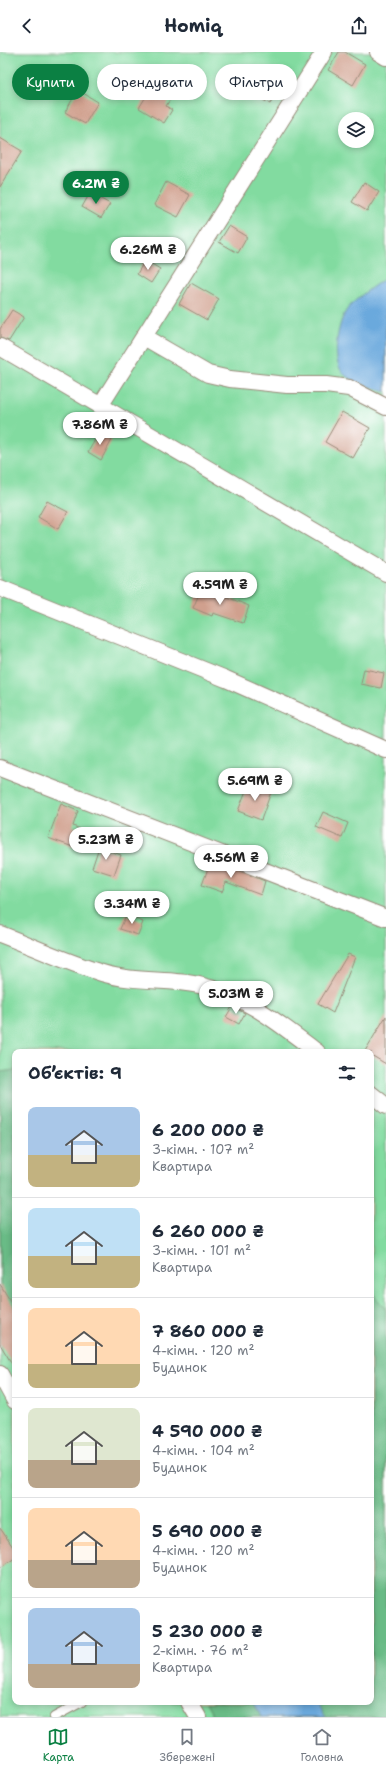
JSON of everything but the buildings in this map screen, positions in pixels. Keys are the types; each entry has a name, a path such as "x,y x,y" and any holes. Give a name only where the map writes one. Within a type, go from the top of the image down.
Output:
{"street":[{"path":"100,406 324,52"},
{"path":"378,52 386,56"},
{"path":"144,337 208,374 230,379 287,385 326,385 349,388 386,407"},
{"path":"0,347 386,573"},
{"path":"0,588 226,679 386,750"},
{"path":"0,768 386,918"},
{"path":"0,934 102,973 132,980 198,984 225,993 244,1001 271,1018 313,1049"},
{"path":"374,1096 386,1106"},
{"path":"0,1374 12,1395"},
{"path":"191,1705 198,1717"}],"lane":[{"path":"54,1717 76,1705"}],"green space":[{"path":"0,52 386,52 386,1717 0,1717"},
{"path":"12,1070 12,1358 0,1336 0,1072"},
{"path":"374,1295 386,1310 386,1717 214,1717 208,1705 374,1705"}],"water":[{"path":"386,278 386,392 360,384 346,376 341,371 338,363 337,345 340,326 346,311 359,298"},
{"path":"255,1705 318,1705 326,1717 261,1717"}]}
